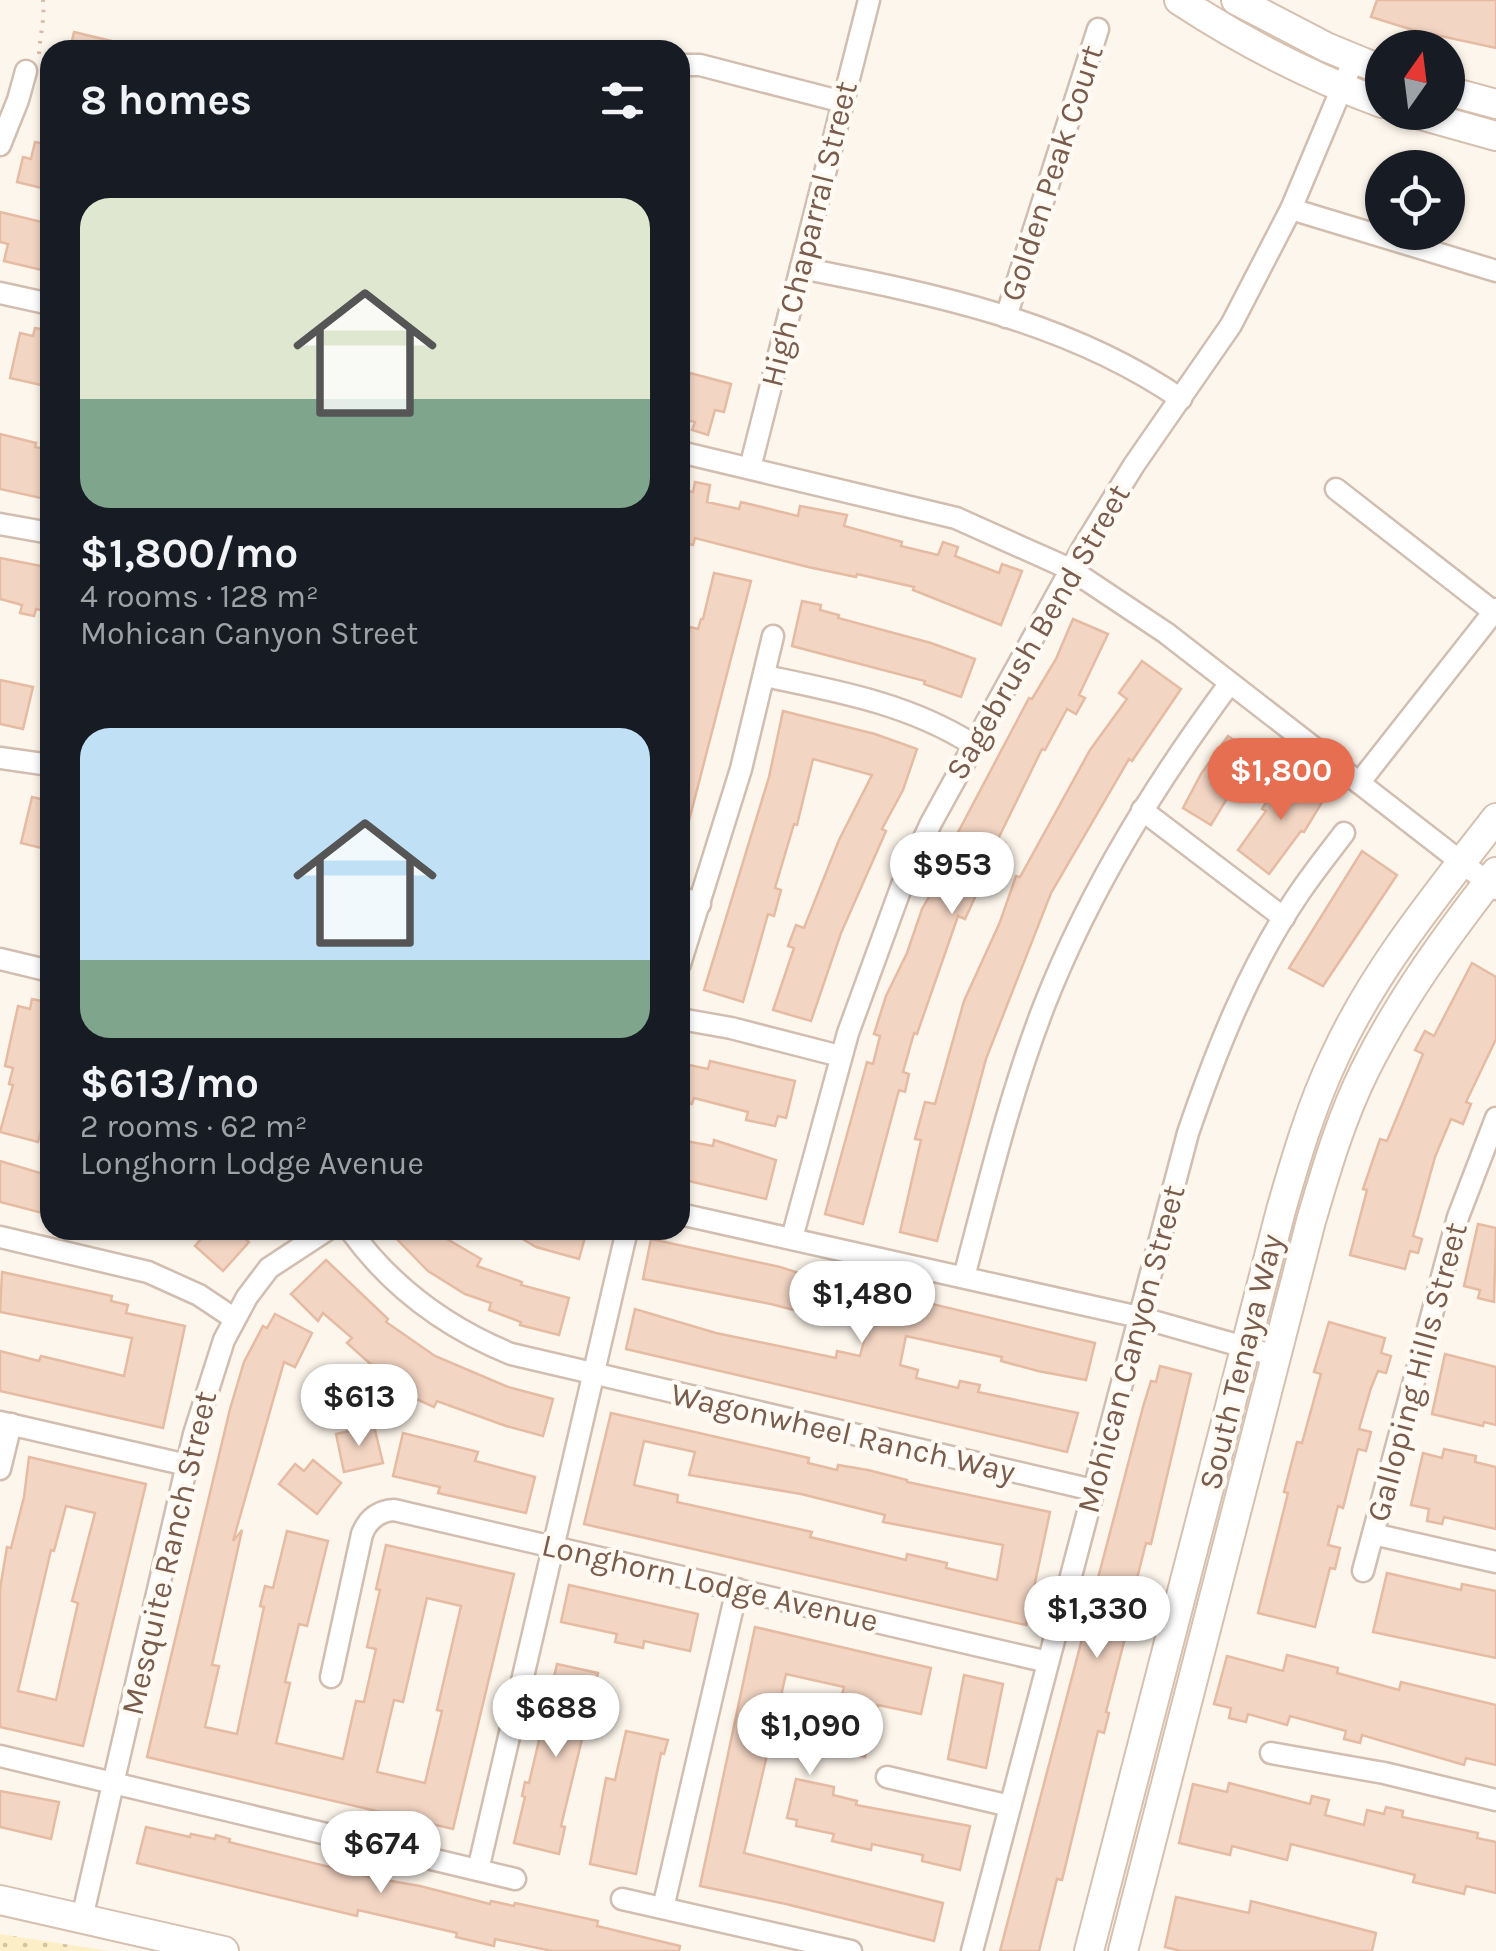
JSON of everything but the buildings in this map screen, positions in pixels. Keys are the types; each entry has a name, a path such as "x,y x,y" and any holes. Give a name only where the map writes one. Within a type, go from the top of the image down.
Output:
{"street":[{"name":"High Chaparral Street","path":"750,468 869,0"},
{"path":"1179,0 1262,50 1365,97"},
{"path":"1236,0 1282,26 1365,63"},
{"name":"Golden Peak Court","path":"1006,317 1098,28"},
{"name":"Sagebrush Bend Street","path":"792,1238 840,1056 902,885 972,744 1070,569 1134,464 1231,325 1292,209 1354,59"},
{"path":"690,65 843,102"},
{"path":"0,145 26,71"},
{"path":"1465,96 1496,104"},
{"path":"1465,127 1496,136"},
{"path":"1292,209 1496,271"},
{"path":"801,268 935,296 1006,317 1088,346 1148,376 1180,398"},
{"path":"0,293 40,302"},
{"path":"690,454 956,518 1070,569 1112,594 1462,862 1493,881"},
{"path":"1336,490 1495,610 1359,783"},
{"path":"0,524 40,531"},
{"path":"690,900 741,769 773,636"},
{"path":"765,676 882,703 934,722 972,744"},
{"path":"964,1277 1006,1121 1043,1008 1089,906 1142,810 1230,683"},
{"path":"0,758 40,764"},
{"path":"1142,810 1284,918"},
{"name":"South Tenaya Way","path":"1089,1951 1304,1132 1334,1056 1374,984 1419,917 1496,818"},
{"name":"Mohican Canyon Street","path":"972,1951 1188,1133 1227,1028 1284,918 1344,833"},
{"name":"South Tenaya Way","path":"1123,1951 1334,1146 1364,1072 1400,1003 1493,881"},
{"path":"0,959 40,969"},
{"path":"690,1021 840,1056"},
{"name":"Galloping Hills Street","path":"1363,1571 1458,1218 1496,1118"},
{"path":"690,1216 1139,1317 1276,1356"},
{"path":"0,1238 160,1276 199,1294 235,1320"},
{"name":"Mesquite Ranch Street","path":"82,1918 211,1377 224,1340 247,1297 270,1268 312,1240"},
{"name":"Wagonwheel Ranch Way","path":"358,1240 386,1274 443,1321 511,1354 1093,1490"},
{"path":"478,1870 626,1240"},
{"path":"0,1469 5,1423 187,1465"},
{"name":"Longhorn Lodge Avenue","path":"332,1677 362,1534 374,1517 394,1510 1048,1662"},
{"path":"1373,1534 1496,1562"},
{"path":"663,1908 738,1589"},
{"path":"1271,1753 1384,1773 1496,1800"},
{"path":"0,1756 515,1879"},
{"path":"887,1777 1010,1806"},
{"path":"622,1899 851,1951"},
{"path":"0,1900 224,1951"}],"path":[{"path":"40,54 45,21 43,0"}],"sand":[{"path":"0,1934 109,1951 0,1951"}]}
